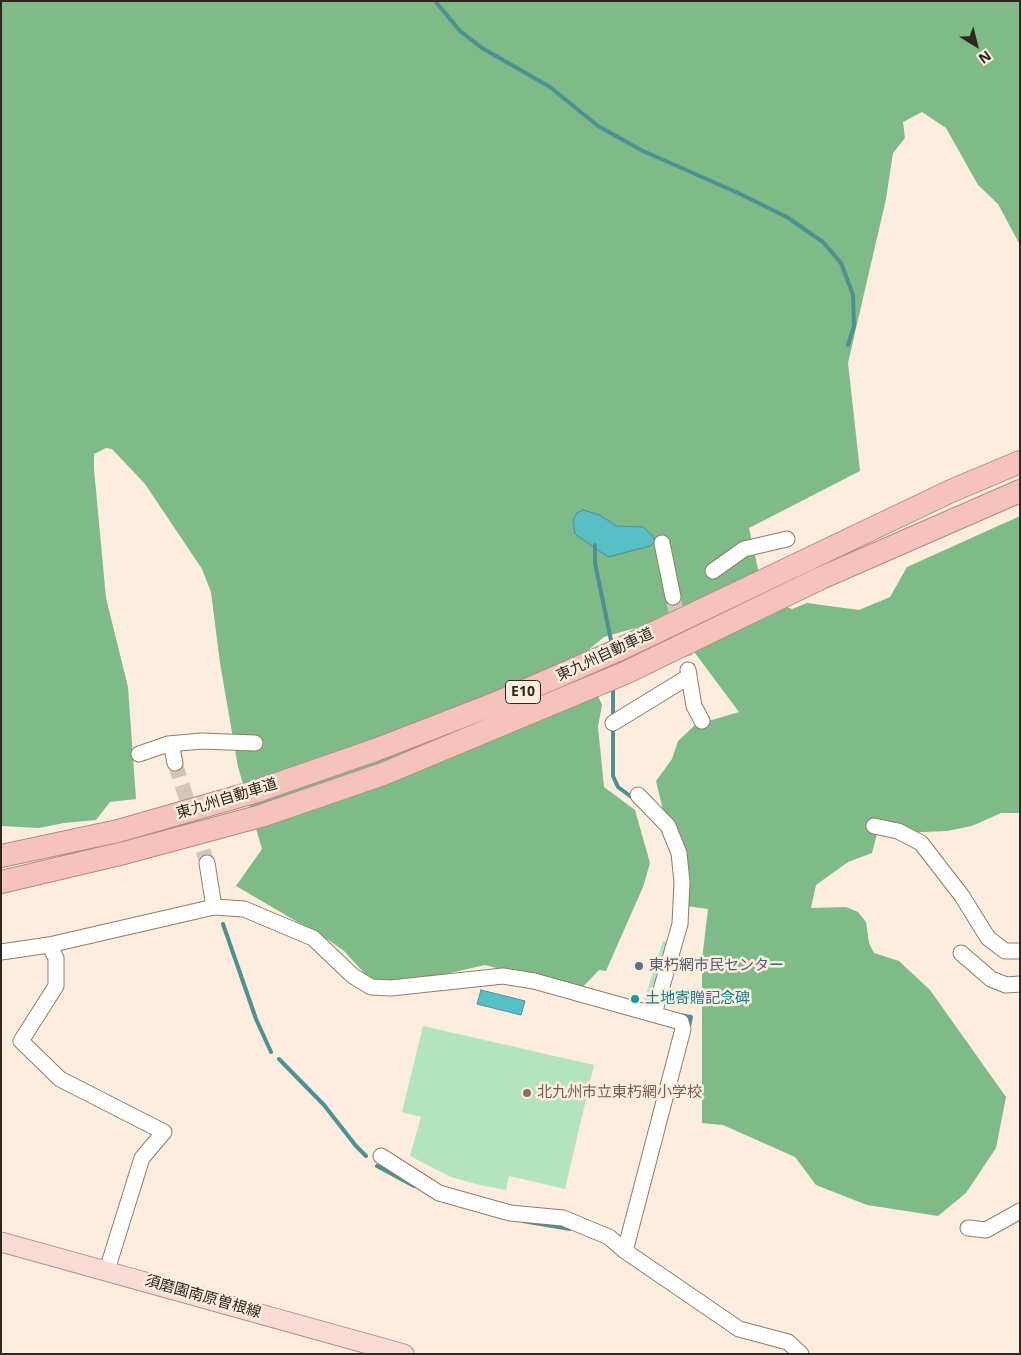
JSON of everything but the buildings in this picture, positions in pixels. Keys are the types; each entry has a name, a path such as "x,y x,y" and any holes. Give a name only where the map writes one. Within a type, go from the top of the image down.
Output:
{"highway":[{"name":"東九州自動車道","path":"1,856 136,826 254,792 378,750 494,704 616,651 942,495 1020,462"},
{"name":"東九州自動車道","path":"1,882 124,853 261,816 383,774 625,673 821,578 1020,491"}],"main road":[{"name":"須磨園南原曽根線","path":"1,1242 404,1354"}],"street":[{"path":"714,571 744,549 787,539"},
{"path":"662,542 673,597"},
{"path":"612,723 688,674 694,706 702,721"},
{"path":"139,754 171,744 202,741 255,743"},
{"path":"171,744 175,763"},
{"path":"638,795 668,826 678,853 682,882 680,924 654,1014"},
{"path":"874,826 898,831 920,843 962,896 988,938 1005,951 1020,951"},
{"path":"207,863 214,907"},
{"path":"1,952 50,945 214,907 244,909 313,938 353,976 371,987 391,988 503,976 534,981 681,1022 683,1029 626,1250"},
{"path":"50,945 56,958 56,986 21,1041 60,1079 164,1132 142,1158 106,1270"},
{"path":"962,953 991,979 1006,985 1020,984"},
{"path":"381,1156 439,1193 510,1213 563,1218 609,1237 739,1329 788,1342 802,1354"},
{"path":"968,1228 986,1230 1020,1211"}],"green space":[{"path":"1,1 1020,1 1020,245 998,204 978,185 946,128 922,112 903,122 905,138 893,153 886,199 848,363 860,471 749,528 758,569 778,604 792,609 807,603 859,610 890,597 907,567 1020,516 1020,813 1001,813 972,826 947,831 877,834 872,853 848,862 816,885 811,908 846,907 858,912 866,922 869,943 874,953 899,961 930,990 1006,1097 996,1148 966,1193 938,1216 867,1205 816,1185 795,1157 723,1125 702,1123 702,960 708,909 686,906 656,781 672,759 678,741 695,725 739,712 689,645 664,629 646,625 604,637 581,656 602,705 598,727 604,787 635,810 650,863 643,887 606,971 599,970 580,990 485,965 410,982 383,983 366,975 344,951 330,941 236,886 262,849 238,767 220,663 211,592 202,569 145,484 112,449 106,448 94,454 94,469 106,598 128,687 136,799 110,802 96,820 39,828 1,826"},
{"path":"663,941 670,943 650,1006 643,1004"},
{"path":"423,1026 594,1065 565,1189 509,1176 506,1190 480,1185 451,1177 410,1156 421,1117 402,1112"}],"water":[{"path":"583,510 600,515 616,526 643,527 653,536 655,542 650,546 608,557 575,534 573,520 577,513"},
{"path":"481,990 525,1001 521,1015 477,1004"}],"waterway":[{"path":"435,1 460,31 482,48 550,87 598,126 643,151 787,217 823,242 841,263 853,295 854,326 848,345"},
{"path":"595,545 595,563 612,645"},
{"path":"613,687 613,718"},
{"path":"613,727 613,776 618,787 634,799"},
{"path":"223,924 256,1019 271,1052"},
{"path":"680,1015 691,1017 689,1026"},
{"path":"279,1059 324,1105 366,1156"},
{"path":"377,1166 414,1186"},
{"path":"523,1221 570,1229"}],"tunnel":[{"path":"673,597 688,670"},
{"path":"175,763 207,863"}],"place":[{"name":"東朽網市民センター","path":"639,966"},
{"name":"土地寄贈記念碑","path":"635,999"},
{"name":"北九州市立東朽網小学校","path":"527,1093"}]}
